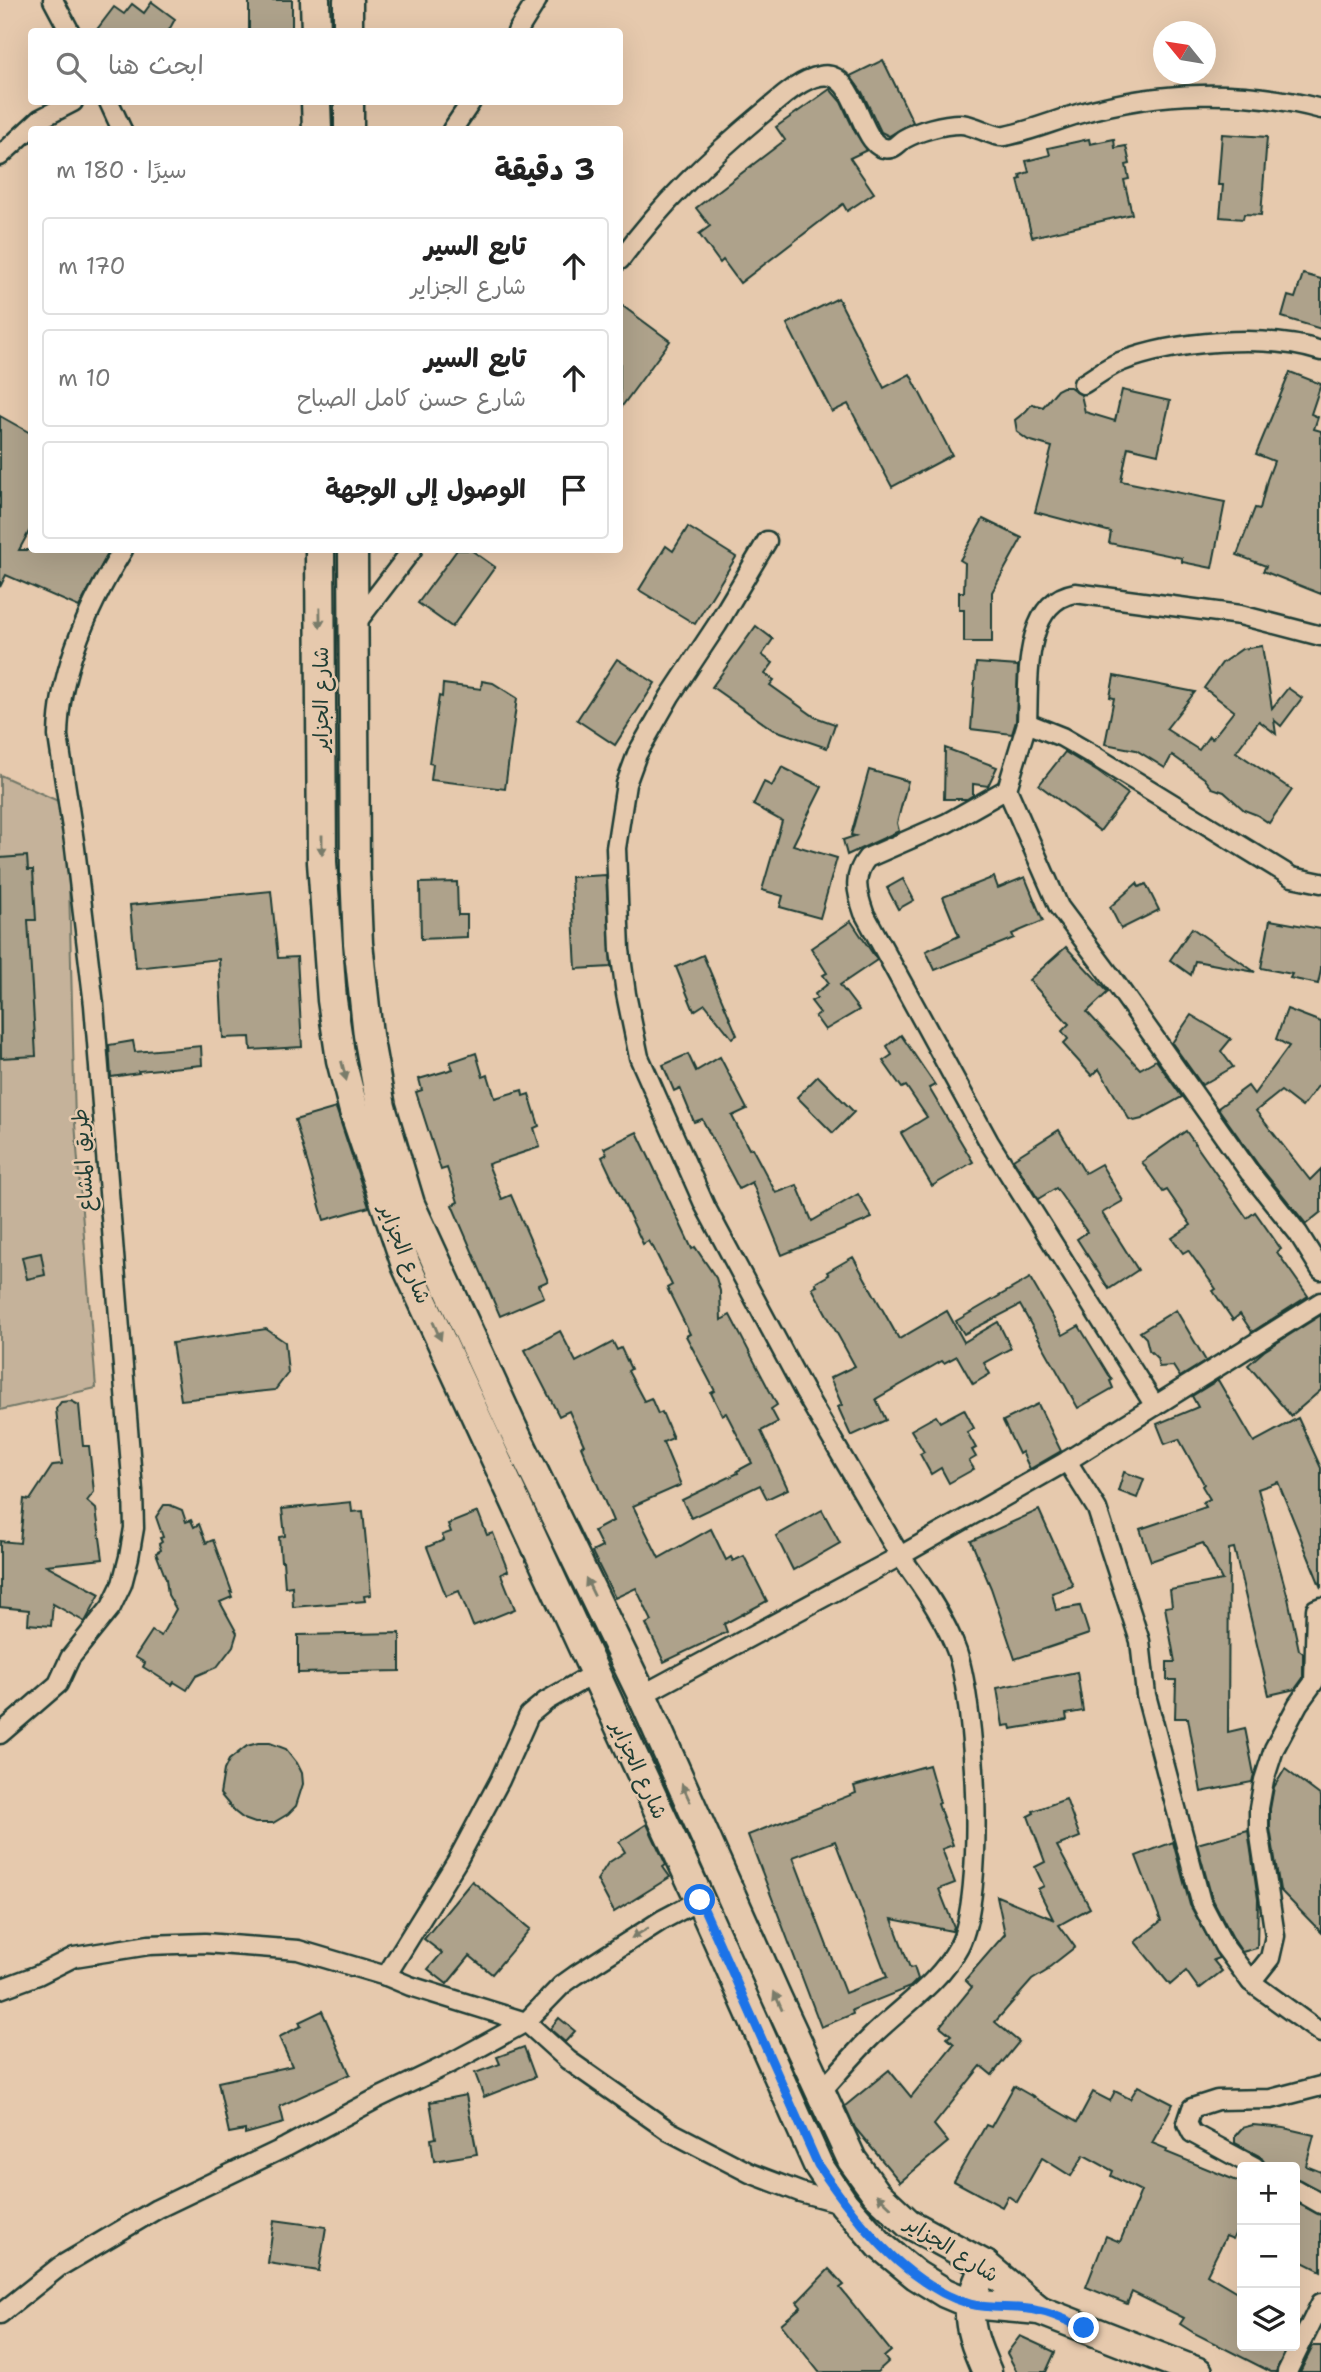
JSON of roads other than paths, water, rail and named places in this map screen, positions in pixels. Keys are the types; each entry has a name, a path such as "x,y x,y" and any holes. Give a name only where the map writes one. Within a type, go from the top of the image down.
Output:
{"main road":[{"path":"315,0 316,28"},
{"path":"348,0 348,28"},
{"path":"316,105 317,126"},
{"path":"349,105 349,126"},
{"name":"شارع الجزاير","path":"320,553 322,862 332,1000 341,1060 374,1174 406,1265 593,1674 700,1900 818,2165 845,2204 881,2246 916,2275 971,2304 1039,2310"},
{"name":"شارع الجزاير","path":"353,553 358,943 368,1035 381,1107 410,1204 513,1429 642,1695 852,2160 876,2193 908,2223 985,2265 1039,2310"},
{"path":"985,2265 971,2304 971,2318 977,2349 987,2372"},
{"path":"1039,2310 1198,2372"}],"street":[{"path":"53,0 68,28"},
{"path":"520,28 537,0"},
{"path":"623,256 682,184 790,91 822,75 831,75 844,86 861,114 867,134 877,146 886,148 893,148 914,135 951,125 972,126 1002,137 1082,113 1132,101 1153,99 1245,96 1289,101 1321,109"},
{"path":"32,126 40,119 68,105"},
{"path":"110,105 120,126"},
{"path":"455,126 469,105"},
{"path":"0,156 28,130"},
{"path":"1083,384 1118,363 1155,352 1207,343 1248,342 1321,351"},
{"path":"766,541 717,625 670,696 637,754 626,784 616,848 619,937 626,994 639,1057 705,1206 805,1393 900,1556 941,1618 957,1651 966,1687 974,1784 972,1898 966,1931 940,1973 869,2038 820,2093"},
{"name":"طريق المشاع","path":"0,1734 58,1684 71,1658 111,1607 122,1584 134,1528 93,1004 75,848 58,736 62,698 86,619 100,587 121,553"},
{"path":"354,627 410,553"},
{"path":"1321,636 1240,615 1075,593 1065,595 1045,614 1032,639 1027,723 1007,789 1059,907 1250,1173 1298,1233 1321,1270"},
{"path":"1027,723 1085,750 1292,877 1321,883"},
{"path":"1007,789 947,823 867,858 861,865 856,886 864,913 989,1142 1154,1406"},
{"path":"642,1695 900,1556 1067,1461 1321,1302"},
{"path":"1067,1461 1097,1509 1140,1642 1146,1695 1201,1902 1224,1946 1251,1982 1321,2034"},
{"path":"1251,1982 1270,1958 1275,1936 1259,1829 1259,1808 1264,1780 1280,1738 1298,1704 1314,1682 1316,1609 1321,1607"},
{"path":"386,1976 457,1861 500,1780 529,1715 546,1701 593,1674"},
{"path":"0,2314 60,2267 157,2208 286,2147 526,2022 576,1975 642,1932 700,1900"},
{"path":"0,1989 38,1975 74,1957 149,1945 205,1943 298,1950 526,2022 568,2060 669,2131 750,2173 800,2192 845,2204"},
{"path":"1246,2162 1192,2133 1188,2123 1192,2108 1217,2100 1271,2099 1321,2086"},
{"path":"1300,2192 1321,2204"},
{"path":"1287,2372 1321,2302"}]}
